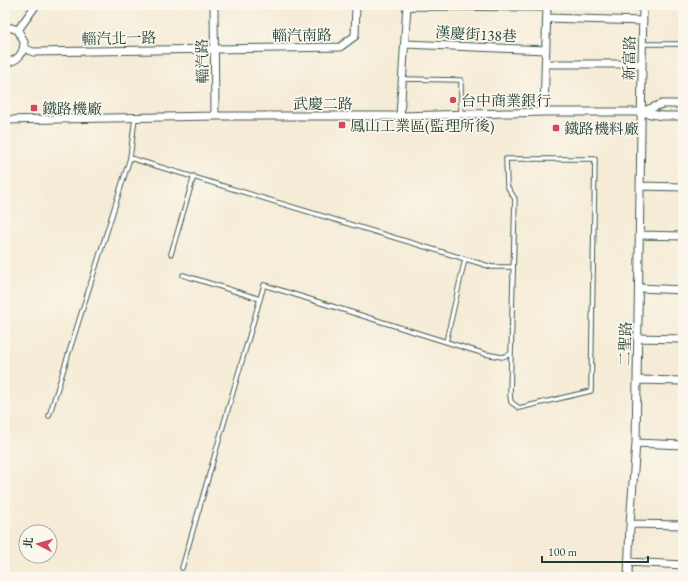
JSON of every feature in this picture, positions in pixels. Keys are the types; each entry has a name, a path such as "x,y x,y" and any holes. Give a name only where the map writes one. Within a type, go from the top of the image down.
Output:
{"street":[{"path":"18,30 36,5"},
{"name":"輜汽路","path":"214,5 215,116"},
{"name":"輜汽南路","path":"214,49 340,47 355,36 356,5"},
{"name":"新富路","path":"641,112 643,5"},
{"path":"400,116 407,6 547,6 544,112"},
{"path":"547,18 643,21"},
{"path":"5,26 18,30 22,35 24,48 21,55 16,60 5,62"},
{"name":"漢慶街138巷","path":"405,44 546,50"},
{"name":"輜汽北一路","path":"24,48 33,52 214,49"},
{"path":"546,64 642,64"},
{"name":"武慶二路","path":"641,112 662,104 683,104"},
{"name":"武慶二路","path":"5,120 215,116 400,116 544,112 641,112 662,116 683,116"},
{"name":"二聖路","path":"628,577 636,443 641,112"},
{"path":"640,186 683,187"},
{"path":"639,236 683,236"},
{"path":"639,288 683,290"},
{"path":"637,338 683,339"},
{"path":"637,380 683,381"},
{"path":"636,443 683,445"},
{"path":"630,524 683,526"},
{"path":"628,562 683,565"}],"lane":[{"path":"642,44 683,44"},
{"path":"402,79 461,80 461,114"},
{"path":"49,416 130,158 135,117"},
{"path":"130,158 194,176 492,267 512,267"},
{"path":"595,159 591,391 520,408 511,402 511,354 512,267 515,199 507,186 506,160 595,159"},
{"path":"171,254 194,176"},
{"path":"446,342 465,259"},
{"path":"183,275 260,299"},
{"path":"182,568 264,285 493,356 502,357 511,354"}],"place":[{"name":"台中商業銀行","path":"453,100"},
{"name":"鐵路機廠","path":"34,108"},
{"name":"鳳山工業區(監理所後)","path":"342,125"},
{"name":"鐵路機料廠","path":"556,128"}]}
